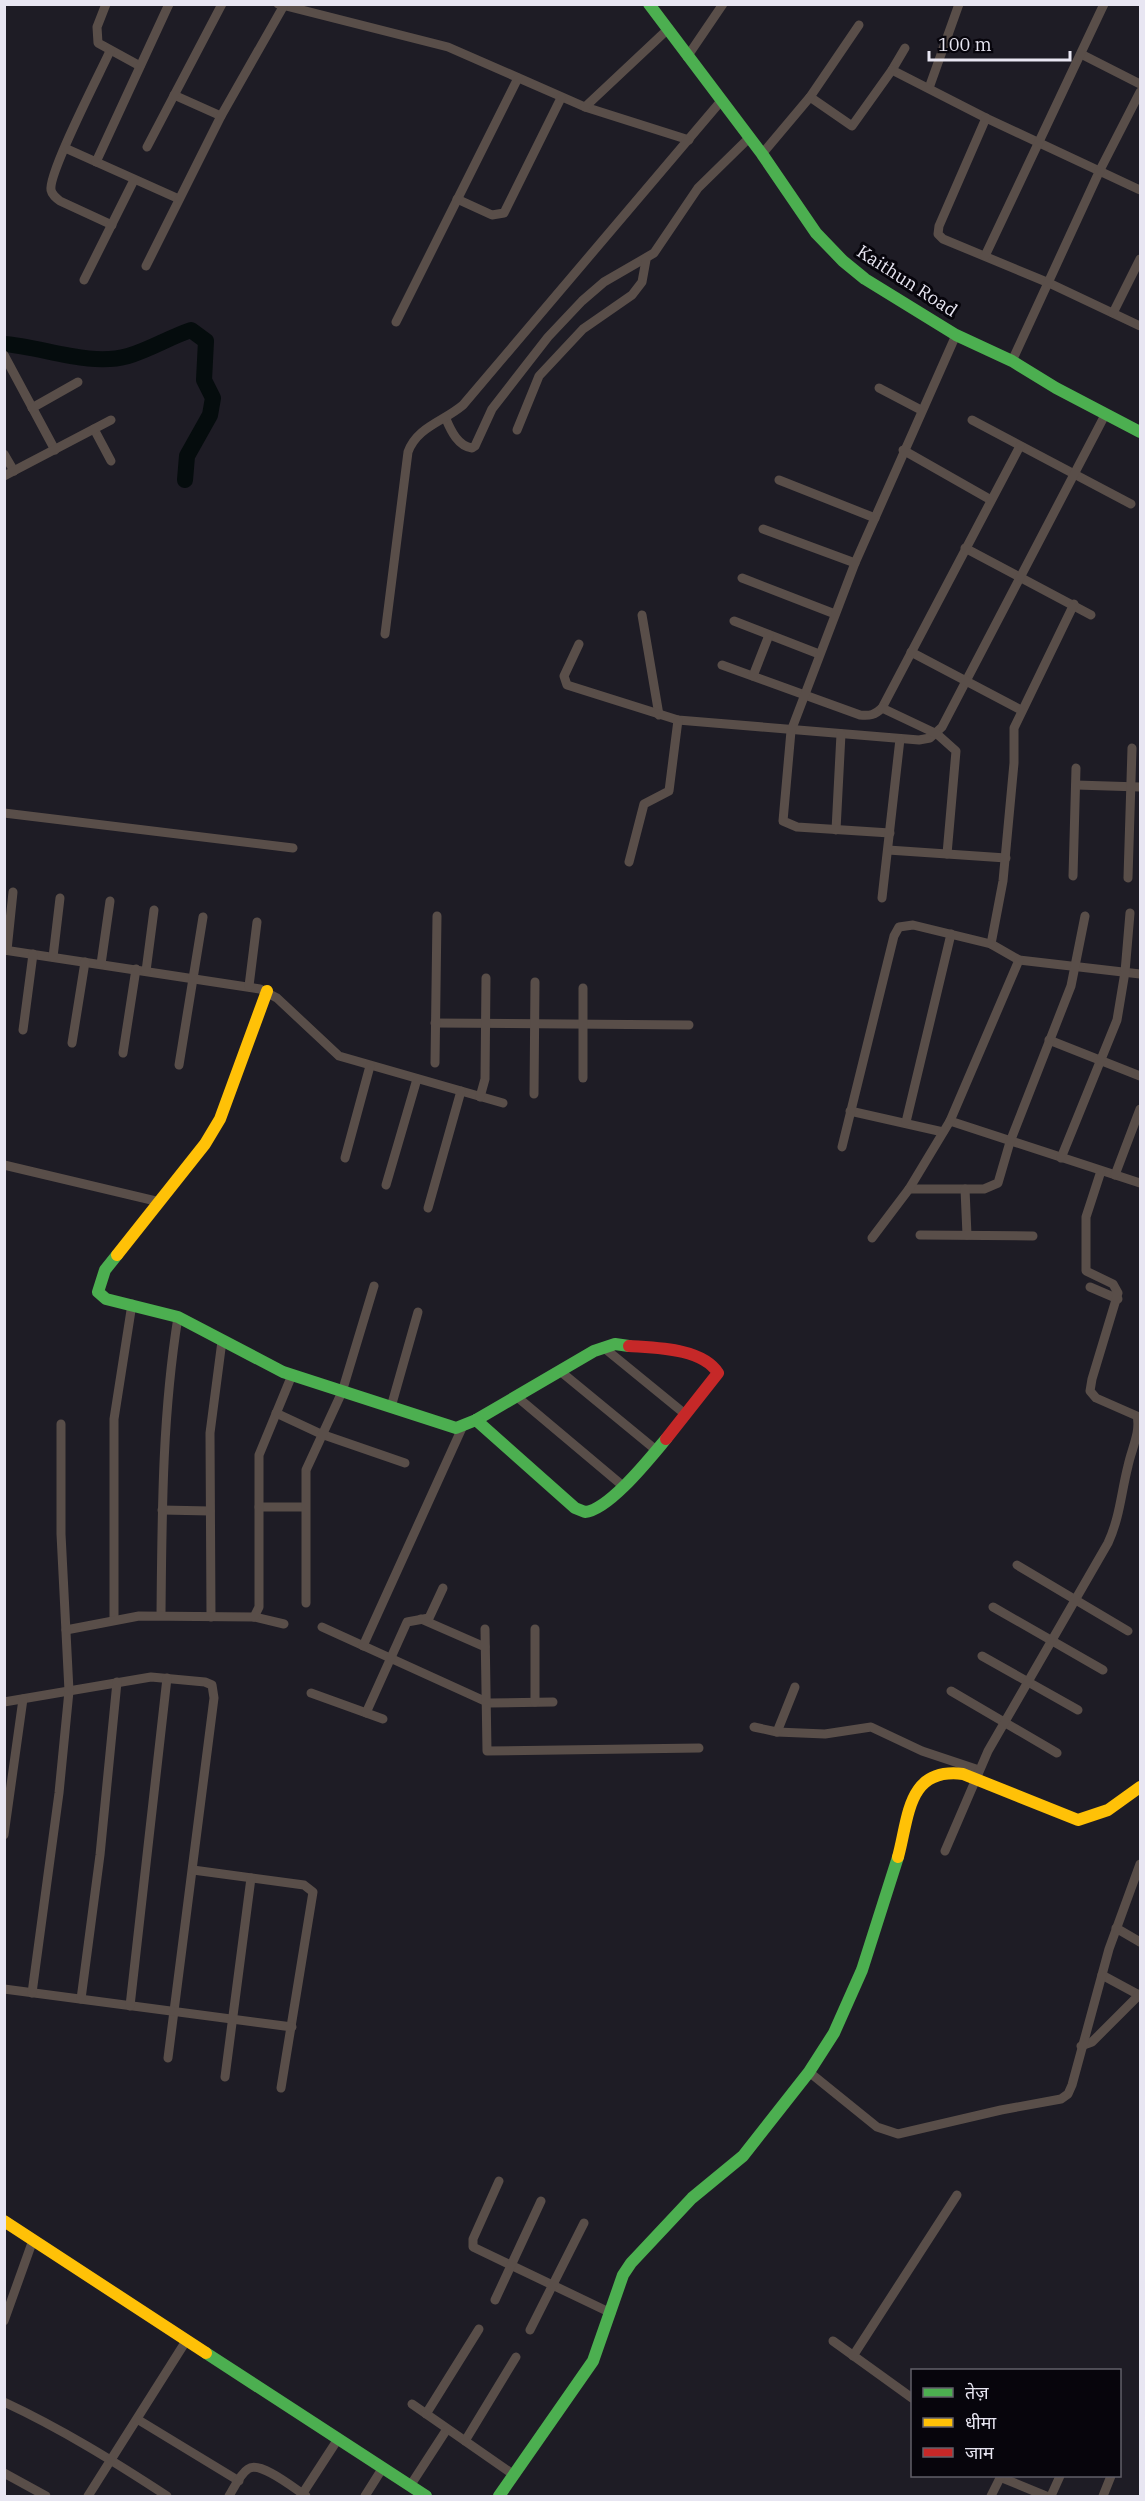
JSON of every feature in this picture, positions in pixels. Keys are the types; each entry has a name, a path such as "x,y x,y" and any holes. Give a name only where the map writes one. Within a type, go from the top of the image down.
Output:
{"street":[{"path":"106,4 96,34 98,43 140,66"},
{"path":"96,162 169,4"},
{"path":"147,147 222,4"},
{"name":"Kaithun Road","path":"649,4 762,154 816,233 843,261 865,279 956,335 1012,362 1140,432"},
{"path":"687,57 723,4"},
{"path":"929,88 959,4"},
{"path":"985,256 1041,142 1104,4"},
{"path":"146,266 221,116 281,6 448,47 561,98 689,140"},
{"path":"762,154 810,97 859,25"},
{"path":"585,107 667,30"},
{"path":"810,97 852,126 905,48"},
{"path":"110,51 52,179 51,192 60,201 111,225"},
{"path":"1081,54 1140,84"},
{"path":"892,70 986,118 1140,190"},
{"path":"396,322 518,78"},
{"path":"1012,362 1100,170 1140,92"},
{"path":"174,95 221,116"},
{"path":"457,199 492,215 504,213 561,98"},
{"path":"385,634 408,452 419,432 446,419 463,405 539,312 721,101"},
{"path":"986,118 939,226 939,234 943,239 1049,283 1140,327"},
{"path":"446,419 451,431 462,445 472,448 475,446 492,409 548,337 582,301 604,282 646,260 698,188 749,138"},
{"path":"65,148 179,199"},
{"path":"84,280 134,180"},
{"path":"1113,313 1140,258"},
{"path":"517,430 539,376 583,329 632,295 642,282 646,260"},
{"path":"890,833 797,827 783,821 790,731 855,563 903,450 956,335"},
{"path":"4,355 55,450"},
{"path":"32,408 78,382"},
{"path":"879,388 921,410"},
{"path":"579,644 564,676 567,685 678,720 900,739 920,740 936,734 967,680 1106,415"},
{"path":"4,454 9,474 111,420"},
{"path":"972,420 1131,504"},
{"path":"94,429 111,461"},
{"path":"722,665 860,715 870,716 882,708 1020,446"},
{"path":"903,450 991,500"},
{"path":"779,480 874,518"},
{"path":"763,528 855,563"},
{"path":"965,548 1091,615"},
{"path":"742,578 835,614"},
{"path":"991,944 1005,858 1014,763 1013,737 1021,710 1074,604"},
{"path":"642,615 659,715"},
{"path":"734,621 819,654"},
{"path":"753,675 769,634"},
{"path":"911,652 1021,710"},
{"path":"882,708 936,734 956,751 947,854"},
{"path":"629,862 644,804 669,791 678,720"},
{"path":"836,830 841,734"},
{"path":"882,898 900,739"},
{"path":"1128,878 1136,787 1132,748"},
{"path":"1072,876 1076,768"},
{"path":"1076,785 1136,787"},
{"path":"4,813 293,848"},
{"path":"888,850 1005,858"},
{"path":"13,892 6,950 249,986 267,991 339,1056 503,1103"},
{"path":"53,957 60,898"},
{"path":"101,964 110,901"},
{"path":"123,1053 154,910"},
{"path":"1061,1158 1117,1020 1125,972 1130,914"},
{"path":"435,1063 437,916"},
{"path":"909,1189 990,1188 998,1183 1010,1142 1076,966 1085,916"},
{"path":"179,1065 203,917"},
{"path":"249,986 256,922"},
{"path":"842,1147 898,927 913,925 991,944 1019,960 1140,974"},
{"path":"906,1122 951,934"},
{"path":"22,1030 33,954"},
{"path":"872,1238 909,1189 950,1121 1019,960"},
{"path":"72,1043 85,962"},
{"path":"480,1097 484,1079 486,978"},
{"path":"534,1094 535,982"},
{"path":"583,1078 584,988"},
{"path":"267,991 220,1119 205,1144 105,1270 99,1282 98,1293 106,1299 178,1317 263,1363 292,1375 447,1427 462,1428 603,1347 615,1344 693,1355 717,1367 718,1373 656,1450 623,1486 594,1510 580,1511 476,1420"},
{"path":"435,1023 689,1025"},
{"path":"1049,1040 1140,1076"},
{"path":"345,1158 370,1066"},
{"path":"386,1185 417,1079"},
{"path":"428,1208 461,1091"},
{"path":"1115,1175 1140,1109"},
{"path":"850,1111 943,1132"},
{"path":"950,1121 1140,1183"},
{"path":"4,1165 160,1203"},
{"path":"945,1851 977,1774 1116,1525 1139,1421 1133,1412 1096,1398 1090,1391 1118,1299 1118,1293 1113,1284 1094,1277 1086,1271 1086,1216 1101,1171"},
{"path":"965,1189 967,1236"},
{"path":"920,1235 1033,1236"},
{"path":"306,1603 306,1470 342,1392 374,1286"},
{"path":"1090,1287 1118,1299"},
{"path":"114,1620 114,1419 132,1305"},
{"path":"391,1407 418,1312"},
{"path":"161,1615 167,1384 178,1317"},
{"path":"211,1617 210,1433 222,1341"},
{"path":"603,1347 685,1414"},
{"path":"560,1371 656,1450"},
{"path":"254,1617 259,1607 259,1455 292,1375"},
{"path":"516,1396 623,1486"},
{"path":"276,1413 321,1434 405,1462"},
{"path":"32,1993 59,1793 69,1691 62,1534 62,1424"},
{"path":"363,1646 462,1428"},
{"path":"259,1507 305,1507"},
{"path":"162,1510 210,1511"},
{"path":"1017,1564 1128,1630"},
{"path":"366,1713 407,1622 429,1618 443,1588"},
{"path":"993,1607 1103,1670"},
{"path":"66,1630 114,1620 161,1615 254,1617 284,1624"},
{"path":"421,1619 485,1647"},
{"path":"322,1627 487,1702 553,1702"},
{"path":"485,1629 487,1751 699,1748"},
{"path":"535,1629 535,1702"},
{"path":"982,1656 1078,1710"},
{"path":"130,2006 167,1678"},
{"path":"4,1702 117,1682 167,1678 205,1682 212,1685 214,1691 193,1870 168,2058"},
{"path":"81,1999 100,1855 117,1682"},
{"path":"777,1732 795,1687"},
{"path":"951,1691 1057,1754"},
{"path":"311,1693 383,1719"},
{"path":"4,1835 23,1699"},
{"path":"754,1727 777,1732 825,1734 871,1727 1078,1820 1108,1810 1140,1787"},
{"path":"499,2496 592,2361 623,2275 631,2263 692,2198 743,2156 760,2137 809,2072 834,2033 862,1970 898,1856 912,1800 919,1786 932,1776 947,1772 977,1774"},
{"path":"809,2072 877,2127 898,2134 1001,2110 1061,2099 1068,2094 1072,2085 1116,1928 1137,1886 1140,1864"},
{"path":"193,1870 304,1885 310,1887 313,1892 281,2088"},
{"path":"225,2077 251,1878"},
{"path":"1116,1928 1140,1942"},
{"path":"1082,2046 1092,2042 1140,1995 1102,1975"},
{"path":"4,1989 292,2026"},
{"path":"499,2181 472,2244 477,2250 611,2313"},
{"path":"853,2356 957,2195"},
{"path":"495,2301 540,2201"},
{"path":"4,2221 31,2245 183,2346 338,2439 426,2496"},
{"path":"530,2330 584,2223"},
{"path":"4,2321 31,2245"},
{"path":"426,2414 479,2330"},
{"path":"833,2341 911,2397"},
{"path":"88,2496 183,2346"},
{"path":"465,2441 516,2358"},
{"path":"4,2402 42,2420 112,2460 168,2496"},
{"path":"412,2404 514,2475"},
{"path":"137,2419 239,2481"},
{"path":"410,2486 447,2429"},
{"path":"229,2496 247,2469 254,2466 263,2468 303,2496 338,2439"},
{"path":"365,2496 382,2469"},
{"path":"4,2473 46,2496"},
{"path":"991,2496 1000,2477"},
{"path":"1003,2477 1046,2496"},
{"path":"1051,2496 1059,2477"},
{"path":"1103,2496 1110,2477"}],"waterway":[{"path":"4,344 82,358 113,359 128,356 191,330 206,341 204,380 213,398 210,415 187,456 185,480"}],"traffic: fast":[{"path":"649,4 762,154 816,233 843,261 865,279 956,335 1012,361 1056,388 1140,432"},
{"path":"117,1255 105,1270 98,1292 106,1299 178,1317 283,1372 456,1428 476,1420 594,1351 615,1344 629,1346"},
{"path":"476,1420 575,1508 585,1512 595,1509 617,1493 666,1439"},
{"path":"499,2496 593,2361 623,2275 631,2263 692,2198 743,2156 809,2072 834,2033 862,1970 898,1857"},
{"path":"206,2353 426,2496"}],"traffic: slow":[{"path":"117,1255 205,1144 220,1119 267,991"},
{"path":"898,1857 914,1798 931,1778 945,1774 963,1774 1078,1820 1108,1810 1140,1787"},
{"path":"4,2221 206,2353"}],"traffic: jam":[{"path":"629,1346 690,1354 711,1365 718,1373 666,1439"}]}
